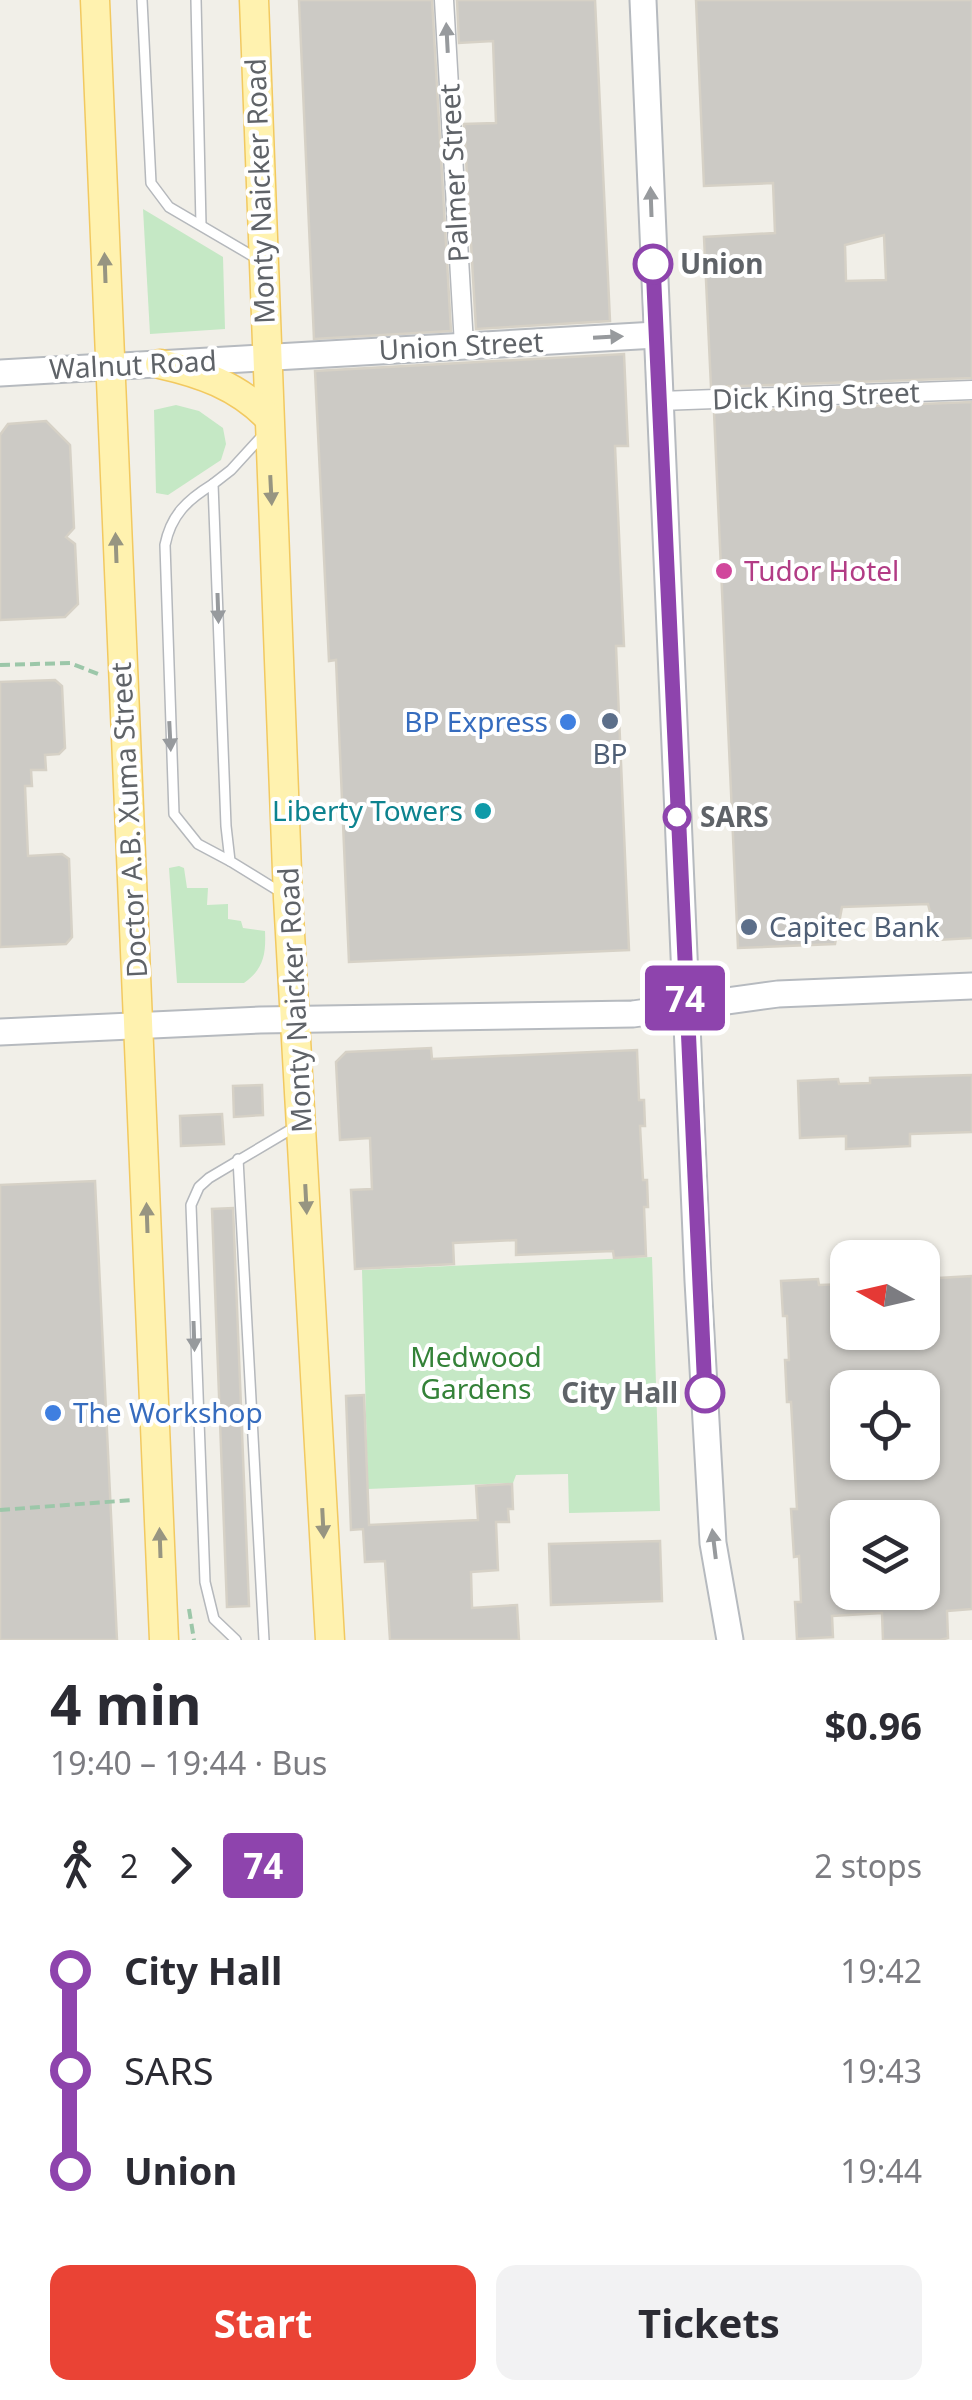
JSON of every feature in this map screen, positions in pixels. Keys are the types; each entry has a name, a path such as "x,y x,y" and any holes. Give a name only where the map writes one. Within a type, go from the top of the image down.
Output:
{"main road":[{"name":"Doctor A.B. Xuma Street","path":"95,0 164,1640"},
{"name":"Monty Naicker Road","path":"254,0 288,898 330,1640"},
{"path":"643,0 685,1005 713,1543 730,1640"},
{"name":"Union Street","path":"266,358 656,335"},
{"name":"Walnut Road","path":"0,373 266,358"},
{"path":"160,364 208,377 236,390 268,423"},
{"path":"0,1032 296,1019 632,1014 778,994 972,986"}],"street":[{"name":"Palmer Street","path":"444,0 464,345"},
{"name":"Dick King Street","path":"660,402 972,390"}],"lane":[{"path":"142,0 150,183 169,207 262,262"},
{"path":"196,0 200,225"},
{"path":"268,423 231,470 178,511 168,529 165,546 170,740 174,814 198,844 288,898"},
{"path":"213,484 230,862"},
{"path":"236,1640 214,1619 205,1582 190,1205 198,1187 302,1123"},
{"path":"238,1159 264,1640"}],"path":[{"path":"0,665 70,663 122,680"},
{"path":"0,1510 158,1498"}],"green space":[{"path":"143,209 223,257 225,329 150,334"},
{"path":"176,405 199,411 223,428 226,444 221,460 168,495 156,493 154,410"},
{"path":"169,868 184,868 187,888 208,888 207,905 228,904 228,919 241,921 243,928 265,931 262,960 244,983 177,983"},
{"name":"Medwood Gardens","path":"652,1257 660,1511 569,1513 568,1474 516,1475 513,1483 368,1489 362,1270"}],"building":[{"path":"299,0 432,0 451,331 314,339"},
{"path":"457,0 595,0 610,321 476,329 464,124 496,123 493,41 459,43"},
{"path":"696,0 972,0 972,378 711,387 704,237 775,233 773,183 704,186","holes":["884,235 886,280 846,281 845,245"]},
{"path":"624,354 628,446 615,446 624,646 616,646 629,950 349,962 336,660 329,661 315,371"},
{"path":"972,402 972,938 937,940 928,904 842,907 835,944 738,948 714,412"},
{"path":"46,421 70,445 74,528 66,537 75,544 78,604 65,617 0,620 0,435 8,424"},
{"path":"55,680 62,686 65,748 59,754 45,755 46,770 31,770 32,786 25,786 28,856 62,854 69,859 72,937 66,944 0,947 0,682"},
{"path":"431,1048 432,1059 637,1050 639,1100 644,1100 645,1126 640,1126 643,1180 647,1180 646,1256 614,1258 613,1251 516,1255 516,1240 453,1243 454,1264 355,1269 351,1190 372,1189 370,1138 340,1140 336,1062 346,1052"},
{"path":"972,1075 972,1132 910,1134 910,1146 846,1149 846,1136 800,1138 798,1081 838,1079 839,1084 870,1083 870,1078"},
{"path":"262,1085 263,1115 234,1117 233,1086"},
{"path":"222,1114 224,1144 181,1146 180,1116"},
{"name":"The Workshop","path":"95,1181 117,1640 0,1640 0,1185"},
{"path":"233,1208 249,1606 227,1607 212,1209"},
{"path":"972,1276 972,1609 947,1611 948,1638 883,1640 882,1613 832,1616 833,1637 797,1639 795,1602 801,1602 799,1556 794,1557 791,1509 797,1509 791,1402 787,1402 787,1316 783,1316 781,1281 818,1279 819,1285 830,1285 830,1350 940,1350 940,1278"},
{"path":"364,1395 369,1525 478,1520 476,1486 512,1484 509,1522 496,1522 498,1570 471,1572 472,1608 517,1605 519,1640 390,1640 385,1561 365,1562 363,1529 351,1530 346,1396"},
{"path":"660,1541 662,1601 551,1605 549,1544"}],"bus line":[{"name":"74","path":"653,264 705,1393"}],"place":[{"name":"Union","path":"653,264"},
{"name":"Tudor Hotel","path":"724,571"},
{"name":"BP","path":"610,721"},
{"name":"BP Express","path":"568,722"},
{"name":"Liberty Towers","path":"483,811"},
{"name":"SARS","path":"677,817"},
{"name":"Capitec Bank","path":"749,927"},
{"name":"City Hall","path":"705,1393"},
{"name":"The Workshop","path":"53,1413"}]}
